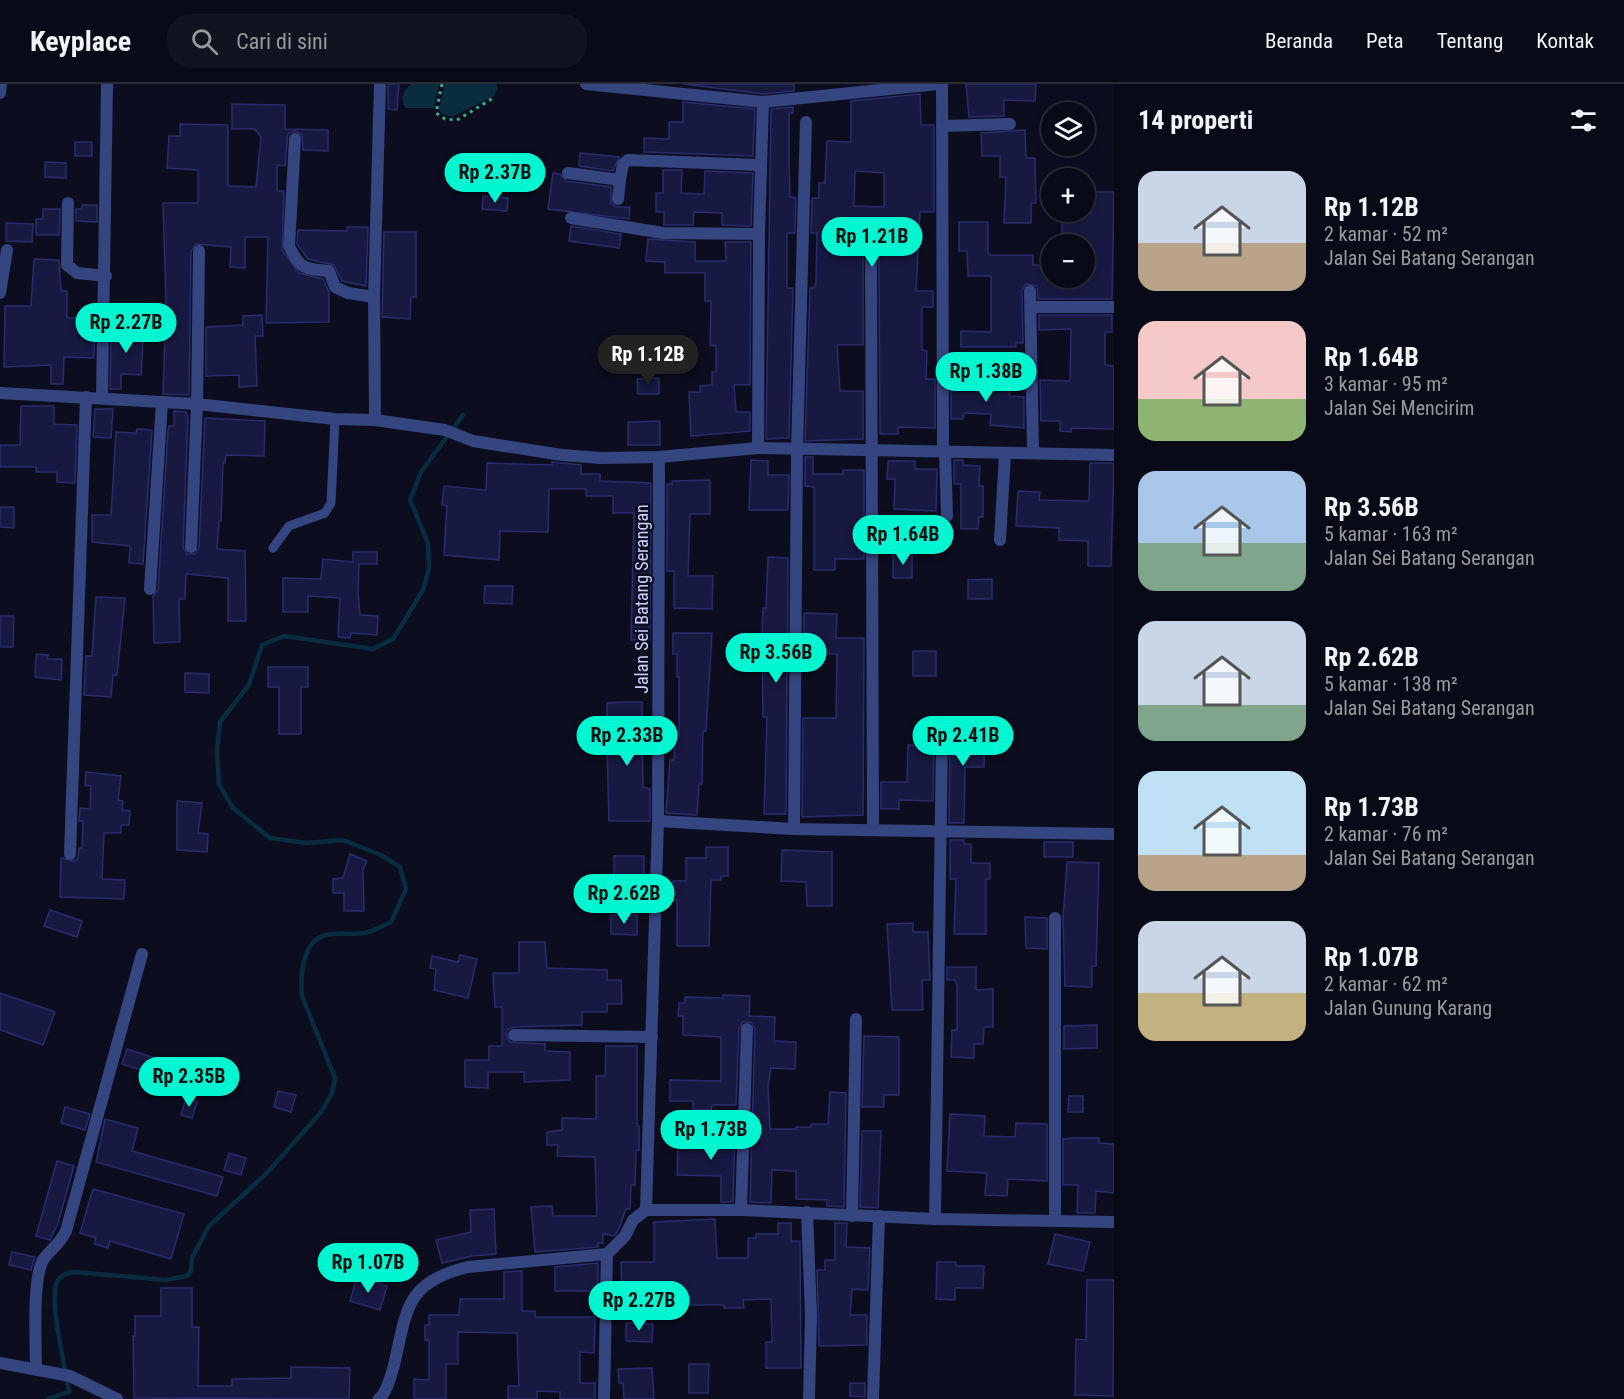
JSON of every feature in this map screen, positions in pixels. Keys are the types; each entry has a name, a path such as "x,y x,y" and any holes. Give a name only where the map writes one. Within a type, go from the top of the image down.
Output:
{"street":[{"path":"0,84 0,93"},
{"path":"102,397 106,276 107,84"},
{"path":"375,420 374,297 380,84"},
{"path":"586,84 763,102 940,84 944,451 947,516"},
{"path":"758,448 759,234 763,102"},
{"path":"794,829 797,449 806,122"},
{"path":"942,126 1010,124"},
{"path":"295,139 288,246 296,261 304,269 329,272 335,287 374,297"},
{"path":"618,199 623,164 628,160 760,165"},
{"path":"568,173 620,180"},
{"path":"68,203 67,265 77,273 106,276"},
{"path":"571,218 663,233 759,234"},
{"path":"0,293 7,250"},
{"path":"191,547 197,404 199,251"},
{"path":"871,254 873,829"},
{"path":"1030,291 1033,453"},
{"path":"1030,307 1114,307"},
{"path":"0,393 102,397 197,404 335,419 375,420 445,430 473,441 562,455 659,457 758,448 1114,455"},
{"path":"70,854 86,397"},
{"path":"150,589 162,402"},
{"path":"1000,540 1005,453"},
{"name":"Jalan Sei Batang Serangan","path":"646,1210 658,821 659,457"},
{"path":"935,1219 942,738"},
{"path":"658,821 794,829 1114,834"},
{"path":"1055,918 1055,1220"},
{"path":"36,1368 37,1280 44,1259 59,1245 66,1231 142,954"},
{"path":"852,1216 856,1019"},
{"path":"741,1210 747,1029"},
{"path":"514,1035 652,1037"},
{"path":"382,1398 392,1374 407,1308 417,1292 430,1280 468,1267 607,1254 625,1236 633,1220 646,1210 741,1210 935,1219 1114,1222"},
{"path":"807,1212 811,1316 809,1399"},
{"path":"873,1399 879,1216"},
{"path":"604,1399 607,1254"},
{"path":"0,1364 59,1372 83,1380 117,1399"}],"lane":[{"path":"273,548 289,526 325,513 331,503 335,419"}],"path":[{"path":"442,84 436,113 450,120 457,120 495,97"}],"water":[{"path":"412,84 439,84 434,108 405,108 403,94"},
{"path":"445,84 496,84 498,88 494,96 452,117 442,114 439,109"}],"building":[{"path":"388,84 399,84 397,110 388,109"},
{"path":"683,84 794,84 794,91 763,94"},
{"path":"966,84 1036,84 1035,101 1004,100 1004,116 969,117"},
{"path":"920,94 921,125 934,125 934,212 920,212 916,291 933,291 933,307 922,307 922,350 927,351 926,379 935,379 935,428 898,427 898,434 880,434 879,254 876,247 870,246 863,254 863,345 837,345 840,391 863,391 863,439 805,441 810,288 814,288 816,282 817,233 811,233 812,198 819,198 819,183 825,183 827,141 851,142 851,101","holes":["855,171 884,173 884,207 854,206"]},
{"path":"683,102 755,109 753,156 644,152 644,138 669,139 669,122 683,122"},
{"path":"232,104 285,105 285,129 328,130 328,151 303,150 302,135 295,131 288,134 285,166 277,165 277,191 284,191 282,250 299,273 323,279 329,292 329,322 266,323 268,237 245,237 245,268 230,267 231,247 196,244 191,251 189,395 163,394 166,302 163,203 198,203 198,170 167,168 169,136 180,136 180,124 228,125 228,186 256,187 261,137 255,129 232,129"},
{"path":"793,107 793,113 789,113 789,159 790,197 796,198 795,233 787,233 787,288 793,288 789,438 766,439 771,109"},
{"path":"1025,130 1026,158 1035,158 1036,203 1031,203 1031,223 1004,223 1006,177 1000,177 1000,156 982,156 981,133"},
{"path":"75,142 92,142 92,156 75,156"},
{"path":"580,153 619,157 613,171 579,166"},
{"path":"45,162 66,163 66,178 45,177"},
{"path":"663,170 682,170 681,193 704,194 705,171 753,173 751,226 722,225 722,213 694,212 693,225 664,225 664,212 656,212 656,193 663,193"},
{"path":"553,173 560,174 567,181 611,187 611,203 617,207 630,207 629,219 548,209"},
{"path":"1095,192 1114,192 1112,299 1038,299 1037,286 1026,284 1022,291 1023,343 1016,343 1016,347 961,347 961,331 991,332 991,276 968,276 967,251 959,251 959,222 988,222 988,253 990,255 1033,255 1033,265 1041,265 1041,288 1095,288 1095,234 1062,234 1062,222 1095,222"},
{"path":"483,196 508,198 507,211 482,209"},
{"path":"82,205 97,205 97,222 76,221 76,209 82,209"},
{"path":"43,209 60,209 59,235 36,235 36,219 43,219"},
{"path":"6,223 33,224 32,242 6,241"},
{"path":"571,226 621,234 619,248 569,241"},
{"path":"347,227 368,227 366,286 342,281 334,265 308,259 297,244 298,230 347,231"},
{"path":"384,232 416,232 416,297 411,297 410,319 382,317"},
{"path":"648,239 695,242 695,261 726,261 725,242 751,242 750,385 734,385 736,412 750,412 750,431 691,436 689,392 700,392 700,386 712,385 712,372 716,372 716,346 710,345 711,301 705,301 705,273 665,273 665,262 646,261"},
{"path":"34,259 59,260 61,291 67,291 67,318 95,318 94,358 64,357 63,384 51,384 51,365 4,367 5,306 31,306"},
{"path":"262,315 263,336 255,336 257,386 239,387 239,375 206,376 206,327 243,325 243,316"},
{"path":"1039,315 1112,315 1112,332 1105,332 1105,365 1114,366 1114,429 1071,428 1071,432 1060,431 1060,421 1041,421 1040,380 1070,381 1071,329 1039,330"},
{"path":"129,323 144,324 141,375 121,374 121,389 110,389 111,332 128,333"},
{"path":"659,378 659,394 638,394 637,379"},
{"path":"988,378 988,389 1010,390 1009,396 1024,397 1024,428 990,425 991,414 964,413 963,419 951,419 951,379"},
{"path":"21,406 54,406 54,424 77,425 75,483 57,482 57,472 36,472 36,467 0,467 0,445 20,445"},
{"path":"95,409 113,409 111,438 93,437"},
{"path":"174,411 186,412 188,417 183,547 187,554 195,554 199,547 205,418 265,421 264,456 226,455 225,463 223,463 221,521 219,521 217,549 245,551 246,621 228,621 228,578 186,574 185,599 179,599 180,642 154,643 153,596 158,590 168,430 169,426 174,426"},
{"path":"660,421 660,445 628,445 628,422"},
{"path":"137,429 152,430 143,564 129,563 130,546 92,542 92,515 111,515 116,432 136,433"},
{"path":"805,457 813,457 813,474 843,474 843,470 864,470 864,559 835,559 835,570 814,570 814,487 805,486"},
{"path":"751,460 768,461 768,475 789,475 788,510 749,510"},
{"path":"954,460 963,460 963,465 980,466 979,486 983,486 983,517 979,517 978,529 961,529 961,484 954,484"},
{"path":"888,461 915,461 915,469 937,469 936,511 894,509 895,479 887,479"},
{"path":"552,462 581,465 581,474 600,474 600,481 651,483 650,640 631,640 634,513 613,513 613,496 586,496 586,489 549,489 548,532 500,531 499,560 444,555 447,506 442,505 444,486 486,490 487,463 552,465"},
{"path":"1090,463 1114,463 1111,566 1088,566 1088,541 1059,540 1059,528 1016,526 1018,491 1040,492 1039,500 1089,501"},
{"path":"710,480 710,514 690,514 688,576 713,576 712,609 674,608 674,571 667,571 667,484 672,484 672,481"},
{"path":"0,507 14,507 14,528 0,527"},
{"path":"353,552 377,552 377,564 359,564 358,594 360,615 378,616 377,635 351,633 350,638 338,637 340,598 308,596 308,612 283,612 283,578 321,579 323,559 353,562"},
{"path":"893,553 912,553 912,578 893,578"},
{"path":"768,557 788,558 786,814 764,814 767,717 763,717 762,633 763,608 766,608"},
{"path":"992,579 992,599 968,599 968,580"},
{"path":"485,586 513,586 512,604 484,603"},
{"path":"96,597 125,598 117,675 113,675 111,697 84,695 86,656 92,656"},
{"path":"804,613 837,614 836,638 864,638 863,815 802,817 803,718 836,718 837,654 804,653"},
{"path":"0,616 14,616 13,647 0,647"},
{"path":"673,633 712,633 706,731 703,731 702,784 699,784 697,815 666,813 670,760 674,760 675,736 679,736 679,677 677,677 677,654 673,654"},
{"path":"913,651 936,651 936,676 913,676"},
{"path":"36,654 48,655 47,659 62,659 61,680 35,677"},
{"path":"268,667 308,667 308,687 301,687 301,734 279,734 279,687 268,687"},
{"path":"185,673 209,674 209,693 185,692"},
{"path":"642,702 643,787 650,789 650,821 609,821 607,745 624,745 624,721 607,721 607,703"},
{"path":"946,731 985,731 984,767 965,767 964,823 949,823 950,738"},
{"path":"908,745 934,746 933,801 899,800 899,809 881,809 881,782 907,782"},
{"path":"86,772 121,776 118,800 123,801 122,810 130,811 129,825 121,825 121,833 104,833 102,879 125,880 124,899 60,897 61,858 73,861 78,859 79,848 82,848 83,821 79,821 80,808 90,809 91,786 85,785"},
{"path":"177,801 202,803 198,833 208,834 207,852 177,850"},
{"path":"950,840 964,840 964,844 971,844 971,863 990,863 990,879 986,879 986,934 954,934 956,879 950,879"},
{"path":"1044,842 1073,842 1073,857 1044,857"},
{"path":"706,847 728,847 728,876 721,876 721,880 711,880 709,946 677,946 677,900 673,900 673,881 686,881 686,858 706,858"},
{"path":"782,850 832,852 832,906 807,906 806,882 781,881"},
{"path":"350,854 367,861 363,870 364,911 344,911 344,893 333,893 333,879 343,878"},
{"path":"614,856 644,856 644,900 630,900 629,879 614,879"},
{"path":"1067,862 1099,863 1096,966 1092,966 1092,987 1065,986 1063,918"},
{"path":"50,910 82,921 77,937 44,926"},
{"path":"611,915 637,915 637,935 611,934"},
{"path":"1025,917 1047,918 1047,949 1026,948"},
{"path":"913,923 913,932 928,932 930,980 922,980 923,1010 892,1010 887,924"},
{"path":"519,942 545,942 547,968 607,970 607,980 621,980 622,1004 607,1004 607,1012 582,1012 582,1025 514,1027 507,1030 506,1035 510,1042 545,1044 545,1051 570,1052 570,1080 524,1082 524,1072 488,1072 488,1088 465,1087 465,1060 489,1060 489,1046 502,1046 502,1007 495,1007 493,973 519,973"},
{"path":"460,955 477,959 468,998 434,990 436,969 430,968 432,956 458,962"},
{"path":"947,967 976,967 976,990 993,989 993,1027 984,1027 983,1044 974,1044 974,1058 951,1057 952,1030 957,1030 957,986 955,980 947,980"},
{"path":"0,993 55,1012 43,1045 0,1030"},
{"path":"723,995 750,996 749,1016 775,1017 774,1041 796,1042 795,1069 771,1068 768,1086 770,1129 796,1129 796,1127 811,1127 811,1124 828,1124 830,1092 846,1093 844,1207 827,1206 827,1200 796,1199 796,1171 772,1170 771,1203 750,1202 755,1029 751,1022 743,1022 739,1029 736,1105 712,1105 711,1110 693,1110 693,1101 670,1101 670,1080 721,1081 721,1037 683,1035 683,1016 678,1016 679,1003 685,1003 685,997 723,998"},
{"path":"1097,1025 1097,1048 1064,1049 1064,1026"},
{"path":"864,1036 899,1037 899,1095 884,1095 884,1107 862,1107"},
{"path":"606,1046 637,1046 639,1150 636,1150 635,1185 631,1185 630,1209 626,1209 614,1236 603,1234 603,1243 598,1243 598,1247 535,1252 531,1207 552,1206 553,1216 597,1216 595,1157 557,1156 558,1145 547,1145 547,1132 562,1130 562,1118 596,1119 596,1076 605,1076"},
{"path":"127,1049 158,1059 153,1074 122,1064"},
{"path":"278,1091 296,1095 291,1112 274,1107"},
{"path":"1069,1096 1083,1096 1083,1112 1068,1112"},
{"path":"186,1098 197,1102 192,1118 181,1115"},
{"path":"65,1107 90,1114 85,1130 61,1123"},
{"path":"950,1114 985,1116 984,1136 1015,1137 1016,1123 1047,1124 1047,1181 1008,1179 1007,1196 985,1195 987,1173 947,1171"},
{"path":"105,1119 138,1128 132,1151 223,1177 217,1196 96,1162"},
{"path":"718,1130 735,1130 733,1202 721,1202 721,1176 677,1175 678,1142 718,1143"},
{"path":"862,1131 881,1131 878,1208 860,1207"},
{"path":"1099,1138 1099,1143 1114,1144 1114,1193 1096,1191 1095,1213 1077,1213 1078,1185 1063,1185 1063,1139"},
{"path":"229,1153 246,1158 241,1175 224,1170"},
{"path":"57,1161 74,1166 58,1223 50,1240 36,1236"},
{"path":"93,1189 184,1214 171,1259 110,1241 108,1248 94,1244 96,1238 80,1233"},
{"path":"494,1209 496,1254 472,1256 442,1263 436,1240 471,1232 470,1210"},
{"path":"715,1219 717,1258 748,1258 748,1238 756,1238 756,1234 778,1234 778,1223 791,1223 791,1241 800,1241 801,1368 766,1368 766,1342 772,1342 771,1299 743,1300 744,1308 724,1308 724,1305 690,1305 690,1296 622,1299 621,1262 654,1262 654,1222"},
{"path":"835,1223 847,1223 846,1247 870,1248 868,1290 852,1289 850,1315 867,1315 867,1345 819,1346 817,1270 825,1270 825,1260 835,1260"},
{"path":"1055,1234 1090,1242 1083,1271 1048,1264"},
{"path":"12,1252 35,1257 31,1270 9,1265"},
{"path":"937,1262 956,1262 956,1266 984,1266 983,1288 955,1288 955,1300 936,1299"},
{"path":"598,1263 598,1291 555,1291 555,1267"},
{"path":"522,1271 522,1311 535,1311 535,1317 595,1317 594,1353 580,1352 580,1383 595,1383 595,1399 560,1399 560,1392 537,1391 537,1399 508,1399 508,1386 519,1386 517,1333 458,1332 458,1364 446,1364 446,1399 414,1399 414,1379 429,1380 429,1340 425,1340 425,1325 429,1325 429,1315 459,1315 460,1299 504,1299 504,1272"},
{"path":"357,1277 387,1286 380,1310 350,1301"},
{"path":"1087,1280 1114,1280 1113,1396 1075,1395 1076,1339 1086,1340"},
{"path":"161,1288 192,1288 192,1327 199,1327 198,1386 232,1386 232,1379 291,1378 291,1367 350,1368 349,1399 134,1398 135,1316 161,1316"},
{"path":"626,1323 653,1324 652,1342 626,1341"},
{"path":"689,1364 709,1364 708,1393 689,1393"},
{"path":"652,1368 654,1399 624,1399 623,1383 619,1383 618,1369"},
{"path":"850,1383 865,1383 865,1397 850,1396"}],"waterway":[{"path":"48,1399 69,1392 56,1316 55,1288 58,1280 65,1274 75,1272 166,1280 187,1276 191,1271 192,1258 209,1226 266,1174 322,1111 332,1093 335,1078 302,996 304,960 312,944 326,935 365,933 391,922 406,889 400,867 381,855 343,840 306,843 270,838 233,808 219,784 217,751 220,722 249,685 262,645 284,636 373,649 393,639 423,590 429,569 428,543 410,500 421,472 463,415"}]}
